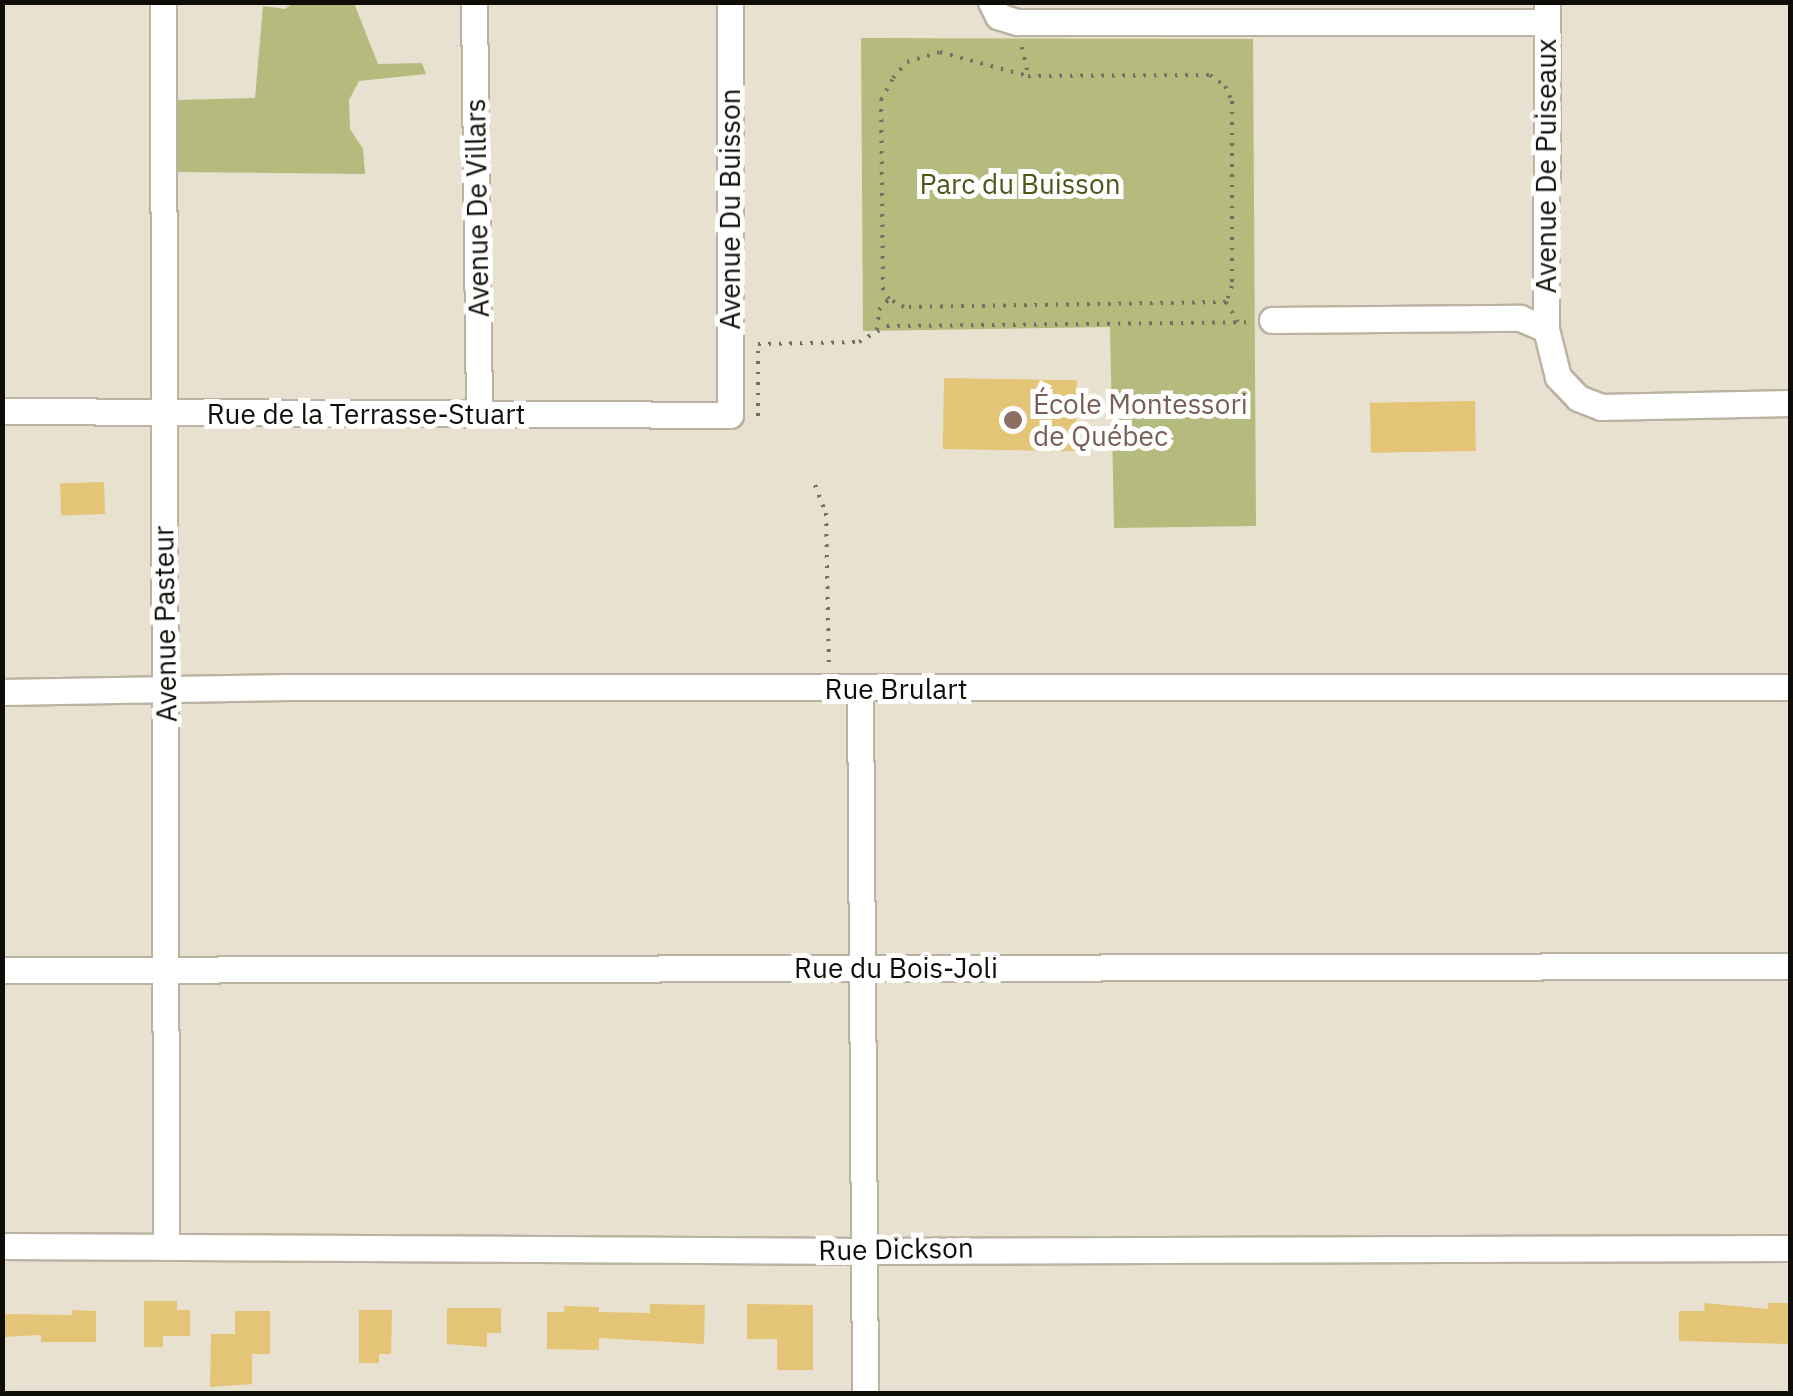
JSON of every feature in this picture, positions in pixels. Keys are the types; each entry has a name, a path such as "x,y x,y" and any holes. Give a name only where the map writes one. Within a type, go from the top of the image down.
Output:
{"street":[{"name":"Avenue Pasteur","path":"163,2 166,1245"},
{"name":"Avenue De Villars","path":"474,2 479,413"},
{"name":"Avenue Du Buisson","path":"730,2 730,415"},
{"path":"990,2 998,16 1017,22 1547,12"},
{"name":"Avenue De Puiseaux","path":"1547,12 1546,329 1558,377 1578,398 1601,407 1790,402"},
{"path":"1272,320 1456,315 1520,318 1546,329"},
{"name":"Rue de la Terrasse-Stuart","path":"2,411 730,415"},
{"name":"Rue Brulart","path":"2,692 1790,686"},
{"path":"860,690 865,1394"},
{"name":"Rue du Bois-Joli","path":"2,970 1790,966"},
{"name":"Rue Dickson","path":"2,1246 862,1251 1790,1248"}],"path":[{"path":"1017,22 1028,76"},
{"path":"940,52 1028,76 1210,76 1225,86 1232,101 1232,286 1226,302 904,308 889,300 883,290 881,100 893,78 907,62 940,52"},
{"path":"877,333 879,310 889,300"},
{"path":"1226,302 1238,322"},
{"path":"758,416 758,344 859,342 888,326 1272,320"},
{"path":"815,485 826,513 830,689"}],"green space":[{"path":"293,3 354,3 378,64 422,63 426,74 359,81 349,100 350,129 363,149 365,174 173,172 175,100 255,98 263,6 285,9"},
{"name":"Parc du Buisson","path":"861,38 1253,39 1256,526 1114,528 1110,327 863,331"}],"building":[{"path":"944,378 1077,380 1076,451 943,449"},
{"path":"1475,401 1476,451 1371,453 1370,403"},
{"path":"104,482 105,514 61,516 60,484"},
{"path":"144,1301 177,1301 177,1310 190,1310 190,1336 163,1336 163,1347 144,1347"},
{"path":"1704,1303 1768,1309 1768,1303 1788,1303 1790,1344 1679,1341 1679,1311 1705,1311"},
{"path":"650,1304 705,1305 704,1344 599,1338 599,1350 547,1349 547,1312 564,1312 564,1306 599,1307 599,1312 650,1313"},
{"path":"747,1304 813,1305 813,1370 777,1370 777,1339 747,1339"},
{"path":"447,1308 501,1308 501,1333 487,1333 487,1347 447,1344"},
{"path":"72,1310 96,1311 96,1342 41,1342 41,1335 2,1337 2,1314 72,1315"},
{"path":"359,1310 392,1310 391,1354 379,1354 379,1363 359,1363"},
{"path":"235,1311 270,1311 270,1354 252,1354 252,1384 210,1387 211,1334 235,1334"}],"place":[{"name":"École Montessori de Québec","path":"1013,420"}]}
